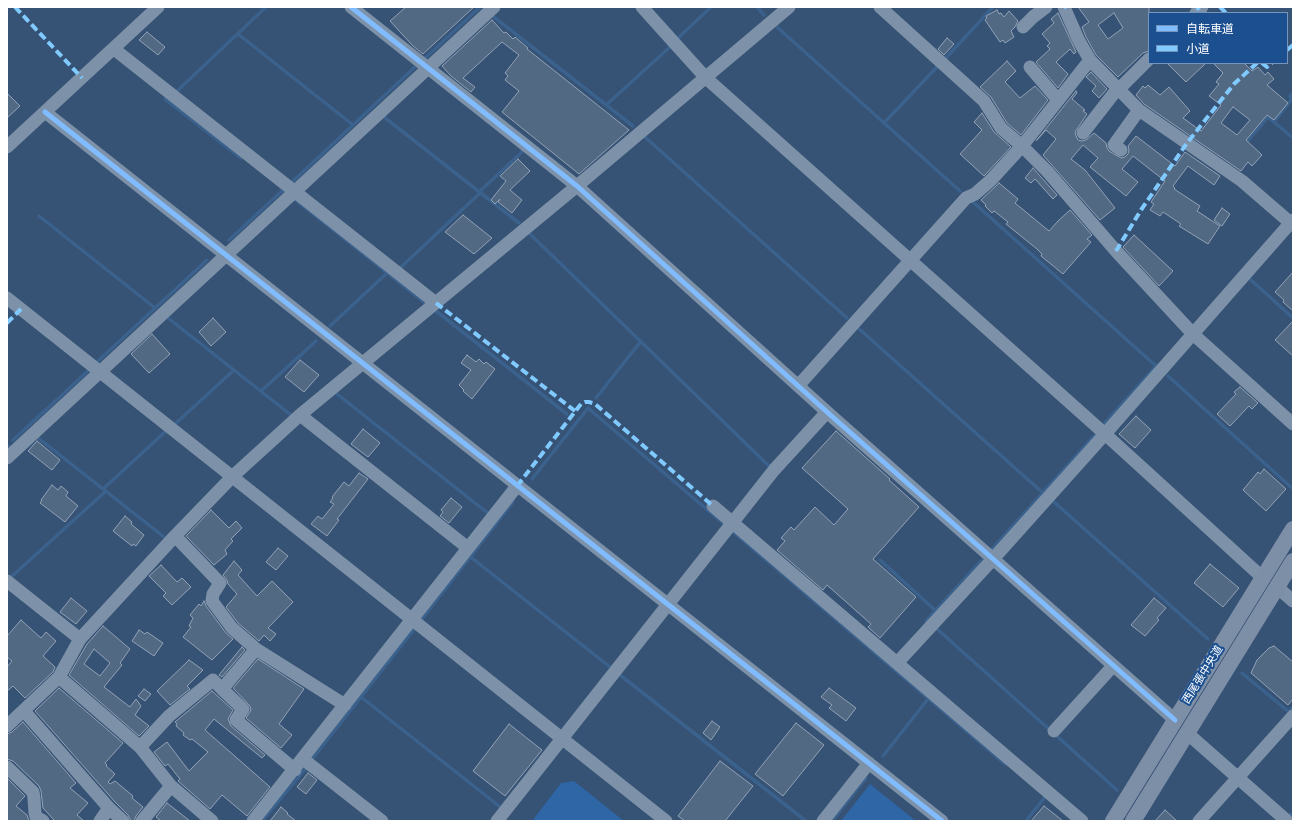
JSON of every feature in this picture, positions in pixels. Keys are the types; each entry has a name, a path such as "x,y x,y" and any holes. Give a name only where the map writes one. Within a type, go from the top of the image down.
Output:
{"main road":[{"name":"西尾張中央道","path":"1113,821 1293,529"},
{"name":"西尾張中央道","path":"1133,821 1293,560"}],"street":[{"path":"7,148 158,7"},
{"path":"351,7 577,186 827,412 1175,720"},
{"path":"7,458 12,445 101,372 225,255 494,7"},
{"path":"642,7 706,78 1105,434 1263,578"},
{"path":"7,726 59,678 80,639 175,536 233,476 300,415 577,186 789,7"},
{"path":"880,7 984,101 1001,128 1022,146 1047,172 1116,252 1193,334 1293,424"},
{"path":"1023,27 1046,7"},
{"path":"897,663 993,559 1292,223 1242,182 1139,110 1090,60 1079,41 1064,7"},
{"path":"114,49 436,303"},
{"path":"798,386 966,198 976,194 1022,146 1090,60"},
{"path":"1083,133 1119,88 1148,60"},
{"path":"1030,67 1058,100"},
{"path":"1121,150 1114,145 1139,110"},
{"path":"44,112 942,821"},
{"path":"7,298 666,821"},
{"path":"496,821 774,470 827,412"},
{"path":"300,415 468,548"},
{"path":"253,821 295,770 517,486"},
{"path":"713,506 730,527 897,663 1082,821"},
{"path":"175,536 220,583 213,594 212,601 232,628 256,649 346,705"},
{"path":"7,581 80,639"},
{"path":"1277,587 1293,601"},
{"path":"222,689 256,649"},
{"path":"1054,731 1113,666"},
{"path":"59,678 140,747 171,786 212,821"},
{"path":"140,747 169,716 213,680 243,709 236,720 295,770"},
{"path":"24,711 109,808 123,821"},
{"path":"1199,821 1293,716"},
{"path":"1187,733 1287,821"},
{"path":"303,759 382,821"},
{"path":"823,821 869,763"},
{"path":"7,767 33,792 36,816 43,821"},
{"path":"142,821 171,786"},
{"path":"100,821 109,808"}],"shaded area":[{"path":"574,781 624,821 532,821 561,783"},
{"path":"870,784 916,821 841,821"}],"building":[{"path":"406,7 474,7 423,54 413,46 390,21"},
{"path":"1078,7 1149,7 1148,51 1143,53 1118,77 1096,55 1082,27 1089,22","holes":["1114,13 1123,28 1108,39 1098,25"]},
{"path":"997,10 999,14 1001,13 1004,17 1009,11 1018,21 1011,31 1014,37 1005,43 1003,40 1000,42 985,20 987,18 986,16"},
{"path":"1058,13 1076,52 1074,54 1070,49 1056,62 1068,74 1058,88 1036,62 1050,49 1047,46 1050,43 1042,34 1054,23 1051,19"},
{"path":"492,20 504,33 506,32 513,39 515,37 528,48 527,49 629,130 579,174 502,112 519,91 505,80 508,76 505,73 519,55 502,42 463,78 475,87 471,92 451,76 442,66"},
{"path":"147,32 165,47 158,55 139,40"},
{"path":"947,38 954,44 944,55 938,49"},
{"path":"1007,61 1016,71 1005,82 1020,98 1035,86 1048,100 1021,135 1007,123 991,97 980,87"},
{"path":"1168,64 1205,64 1186,82"},
{"path":"1214,64 1245,64 1252,71 1258,67 1265,75 1268,72 1274,79 1267,85 1288,103 1274,120 1267,115 1246,140 1262,155 1252,166 1248,162 1241,171 1144,104 1136,95 1143,86 1145,88 1148,85 1160,95 1169,87 1190,111 1183,118 1201,131 1221,105 1209,96 1219,84 1216,82 1223,73","holes":["1233,107 1250,120 1237,135 1221,123"]},
{"path":"1091,72 1107,89 1099,98 1092,91 1096,86 1086,77"},
{"path":"1076,91 1077,93 1072,99 1085,110 1083,111 1087,114 1075,132 1078,140 1086,140 1094,133 1106,143 1109,151 1121,158 1128,154 1128,146 1136,136 1175,166 1185,152 1220,176 1214,185 1188,166 1173,186 1175,188 1174,189 1200,206 1197,211 1220,226 1208,244 1179,226 1181,224 1163,212 1160,216 1150,210 1154,204 1151,202 1165,181 1133,156 1122,169 1138,182 1126,196 1090,167 1098,158 1083,145 1071,159 1085,170 1115,208 1100,220 1043,155 1056,139 1046,130 1036,141"},
{"path":"7,93 20,106 7,118"},
{"path":"982,113 994,132 1011,147 984,176 960,154 982,130 974,122"},
{"path":"518,159 530,171 510,190 522,200 512,213 498,202 500,199 495,204 491,200 506,181 500,176"},
{"path":"1033,168 1057,195 1053,199 1035,179 1031,183 1025,178"},
{"path":"999,183 1018,199 1015,203 1049,231 1070,210 1092,235 1087,239 1091,242 1063,274 1041,256 1042,254 1037,249 1006,224 1008,222 994,211 992,213 985,206 986,205 981,200"},
{"path":"1222,208 1230,214 1222,226 1214,220"},
{"path":"463,215 492,238 474,254 445,232"},
{"path":"1134,235 1173,271 1159,286 1123,247"},
{"path":"1293,272 1293,311 1275,292"},
{"path":"213,318 226,332 211,346 199,332"},
{"path":"1293,321 1293,356 1275,340"},
{"path":"152,334 170,354 149,373 131,354"},
{"path":"467,355 476,362 479,359 484,364 486,362 495,369 472,399 459,385 471,370 461,363"},
{"path":"300,360 319,375 304,392 285,377"},
{"path":"1240,387 1258,403 1252,409 1249,406 1230,426 1217,414 1236,394 1234,392"},
{"path":"1136,416 1151,430 1135,448 1119,434"},
{"path":"363,429 380,443 368,457 351,444"},
{"path":"836,431 919,507 873,559 916,597 880,638 868,627 871,624 827,585 823,590 777,550 785,541 781,538 791,527 794,530 815,507 834,525 848,509 802,468"},
{"path":"37,441 60,460 52,470 28,451"},
{"path":"1264,469 1286,489 1266,511 1243,490 1258,472 1260,474"},
{"path":"359,473 368,479 337,519 339,520 327,536 311,524 318,516 322,519 334,504 330,502 333,498 332,497 344,482 349,486"},
{"path":"52,485 58,490 61,486 68,492 66,496 78,506 65,522 40,503"},
{"path":"451,498 462,507 449,523 440,516 443,512 441,510"},
{"path":"211,510 229,528 236,521 242,528 231,539 233,541 225,550 227,554 214,565 186,536"},
{"path":"125,516 132,522 131,524 144,535 136,546 133,544 132,546 113,531"},
{"path":"278,548 288,556 276,570 266,562"},
{"path":"234,561 242,570 238,575 257,596 272,581 293,602 268,628 276,634 270,641 264,635 259,641 238,623 226,607 237,594 228,584 223,575"},
{"path":"1210,564 1239,588 1223,607 1194,583"},
{"path":"161,565 177,582 182,578 191,587 172,605 163,596 166,593 149,576"},
{"path":"71,598 87,611 76,624 60,612"},
{"path":"1154,598 1166,608 1157,618 1159,620 1145,636 1131,625"},
{"path":"204,601 226,633 233,639 212,660 183,637 191,627 189,626 193,618 190,615 199,604 201,606"},
{"path":"21,620 41,638 46,632 56,641 43,656 55,667 53,672 25,698 13,686 7,691 7,667 12,661 7,657 7,636"},
{"path":"103,626 130,649 120,663 122,665 104,687 130,707 136,699 141,706 135,715 149,726 139,736 69,675 87,644","holes":["94,649 110,663 100,676 84,664"]},
{"path":"139,630 145,634 147,632 163,643 154,656 132,641"},
{"path":"1274,646 1293,662 1293,699 1288,705 1251,673 1257,660 1269,648"},
{"path":"242,647 245,650 222,677 219,675"},
{"path":"258,659 304,689 279,724 292,735 281,748 246,718 251,710 250,706 233,688"},
{"path":"189,660 203,670 187,686 190,689 170,705 157,691"},
{"path":"59,688 123,743 105,763 107,765 106,766 115,774 108,782 110,784 115,781 133,796 132,798 143,807 134,821 131,821 128,815 35,711"},
{"path":"829,688 856,708 846,721 829,708 832,705 821,697"},
{"path":"144,689 151,694 145,701 138,696"},
{"path":"212,691 233,710 228,719 231,726 265,755 262,758 214,719 205,730 270,787 247,816 222,795 210,809 178,781 180,779 168,764 165,766 154,752 167,742 189,771 208,752 192,739 190,740 183,735 184,733 176,726 177,724 175,722"},
{"path":"712,721 720,727 711,740 703,733"},
{"path":"23,722 76,783 70,788 88,803 77,815 84,821 55,821 43,808 39,786 13,761 7,759 7,734 12,732"},
{"path":"796,723 824,745 783,796 755,774"},
{"path":"509,724 542,750 505,796 473,771"},
{"path":"720,761 753,786 725,821 685,821 678,816"},
{"path":"308,773 317,780 306,794 297,787"},
{"path":"7,778 25,796 16,806 27,815 29,821 7,821"},
{"path":"167,803 190,821 161,821 156,817"},
{"path":"1044,806 1063,821 1031,821"},
{"path":"281,807 288,813 287,814 296,821 270,821"},
{"path":"1165,810 1177,821 1155,821"}],"waterway":[{"path":"175,93 266,7"},
{"path":"424,59 480,7"},
{"path":"678,38 711,7"},
{"path":"757,7 764,15"},
{"path":"945,59 993,7"},
{"path":"494,17 633,126"},
{"path":"777,27 960,191"},
{"path":"238,34 353,125"},
{"path":"606,105 670,47"},
{"path":"292,182 416,66"},
{"path":"884,123 937,67"},
{"path":"1274,122 1292,99 1290,96 1293,93"},
{"path":"165,99 241,158"},
{"path":"384,117 519,223"},
{"path":"1245,144 1268,117 1293,138"},
{"path":"645,137 847,318"},
{"path":"479,192 523,151"},
{"path":"229,240 283,190 281,188"},
{"path":"400,268 479,194"},
{"path":"293,198 425,303"},
{"path":"973,202 1156,366"},
{"path":"39,216 155,308"},
{"path":"530,234 769,466"},
{"path":"98,361 207,260"},
{"path":"330,326 387,273"},
{"path":"1251,280 1293,318"},
{"path":"436,311 567,414"},
{"path":"168,318 291,415"},
{"path":"857,327 1043,493"},
{"path":"261,391 316,341"},
{"path":"596,398 641,341"},
{"path":"1105,423 1157,365"},
{"path":"13,440 89,370"},
{"path":"175,424 234,370"},
{"path":"1168,376 1293,489"},
{"path":"337,394 489,514"},
{"path":"532,479 588,408 1005,764"},
{"path":"103,489 166,431"},
{"path":"992,549 1096,434"},
{"path":"37,437 164,537"},
{"path":"10,578 106,491"},
{"path":"421,620 513,502"},
{"path":"1054,502 1208,639"},
{"path":"468,555 610,667"},
{"path":"880,560 936,611"},
{"path":"926,621 982,560"},
{"path":"313,758 415,628"},
{"path":"936,628 1117,790"},
{"path":"1242,673 1289,712"},
{"path":"620,675 806,821"},
{"path":"361,697 499,806"},
{"path":"883,756 928,699"},
{"path":"1288,713 1293,707"},
{"path":"262,821 306,768"},
{"path":"832,821 866,778"},
{"path":"1026,821 1045,797"},
{"path":"1288,816 1293,813"}],"marked path":[{"path":"15,7 82,78"},
{"path":"1220,7 1225,12"},
{"path":"1288,49 1293,45"},
{"path":"1116,251 1141,210 1187,143 1234,84 1256,64"},
{"path":"1263,64 1267,67 1271,64"},
{"path":"436,303 575,411"},
{"path":"7,323 21,309"},
{"path":"517,486 581,404 589,402 595,404 713,506"}],"cycle path":[{"path":"351,7 577,186 827,412 1175,720"},
{"path":"45,112 942,821"}]}
